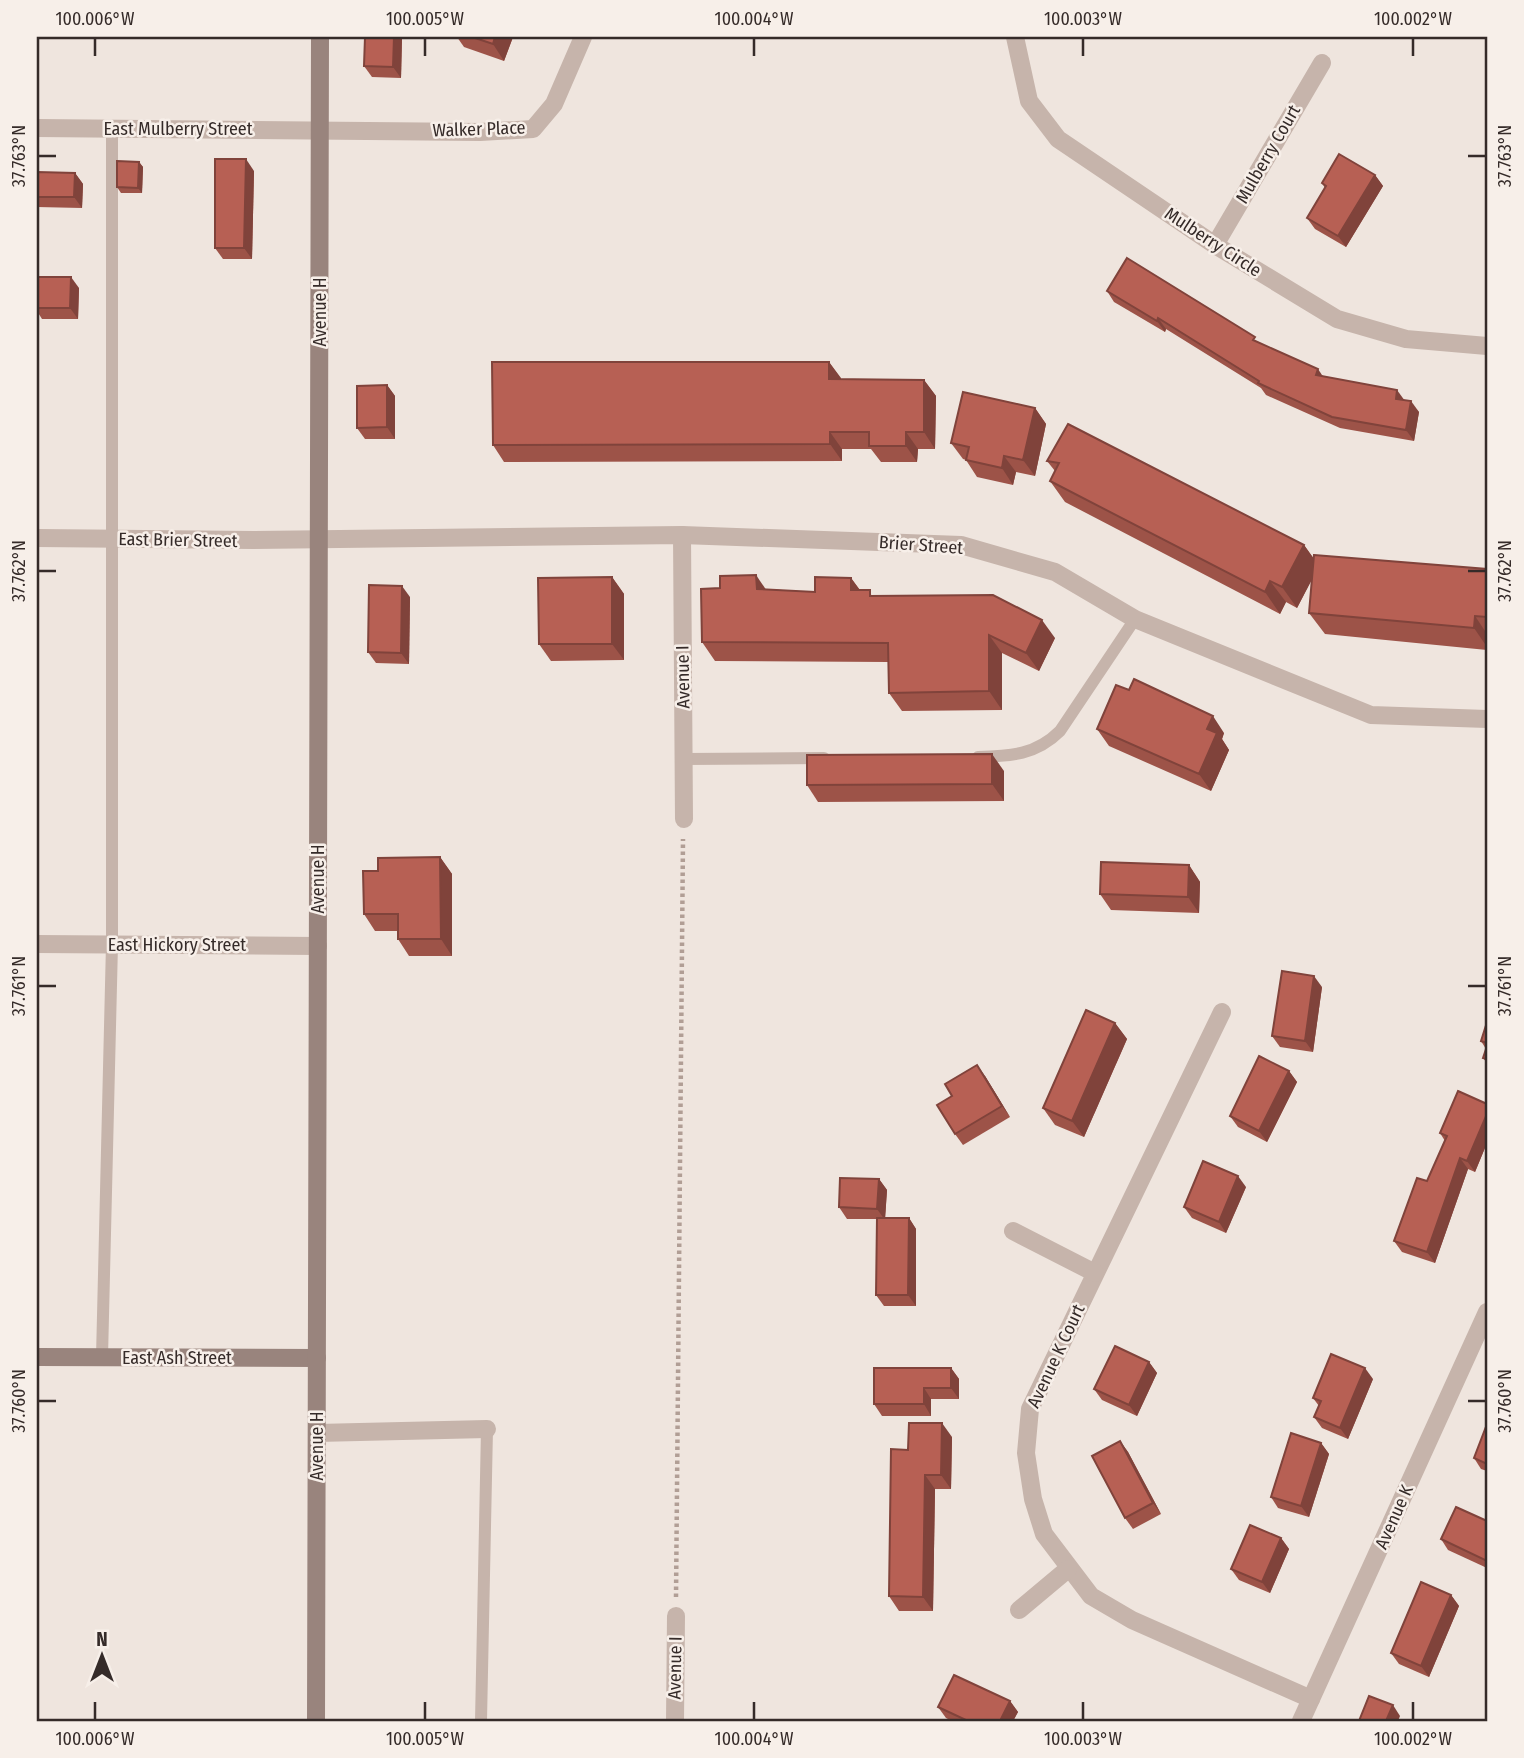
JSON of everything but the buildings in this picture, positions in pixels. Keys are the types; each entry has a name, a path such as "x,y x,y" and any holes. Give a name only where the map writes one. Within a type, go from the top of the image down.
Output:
{"street":[{"name":"Avenue H","path":"316,1721 320,37"},
{"name":"Walker Place","path":"320,130 480,132 533,129 554,104 583,37"},
{"name":"Mulberry Circle","path":"1015,37 1029,101 1058,139 1215,245 1337,319 1406,339 1487,346"},
{"name":"Mulberry Court","path":"1215,245 1322,63"},
{"name":"East Mulberry Street","path":"37,128 320,130"},
{"name":"Brier Street","path":"319,537 682,535 961,545 1055,572 1135,620 1371,715 1487,719"},
{"name":"Avenue I","path":"682,535 684,819"},
{"name":"East Brier Street","path":"37,538 319,537"},
{"name":"East Hickory Street","path":"37,944 318,946"},
{"name":"Avenue K Court","path":"1222,1012 1030,1409 1026,1453 1033,1499 1044,1534 1091,1596 1132,1620 1311,1699"},
{"path":"1013,1231 1095,1273"},
{"name":"Avenue K","path":"1301,1721 1487,1312"},
{"name":"East Ash Street","path":"37,1357 317,1358"},
{"path":"317,1433 487,1429"},
{"path":"1019,1610 1068,1569"},
{"name":"Avenue I","path":"675,1721 676,1616"}],"lane":[{"path":"102,1357 112,944 112,129"},
{"path":"960,757 1015,756 1046,745 1060,731 1135,620"},
{"path":"684,759 836,758"},
{"path":"481,1721 487,1429"}],"path":[{"path":"676,1616 684,819"}]}
